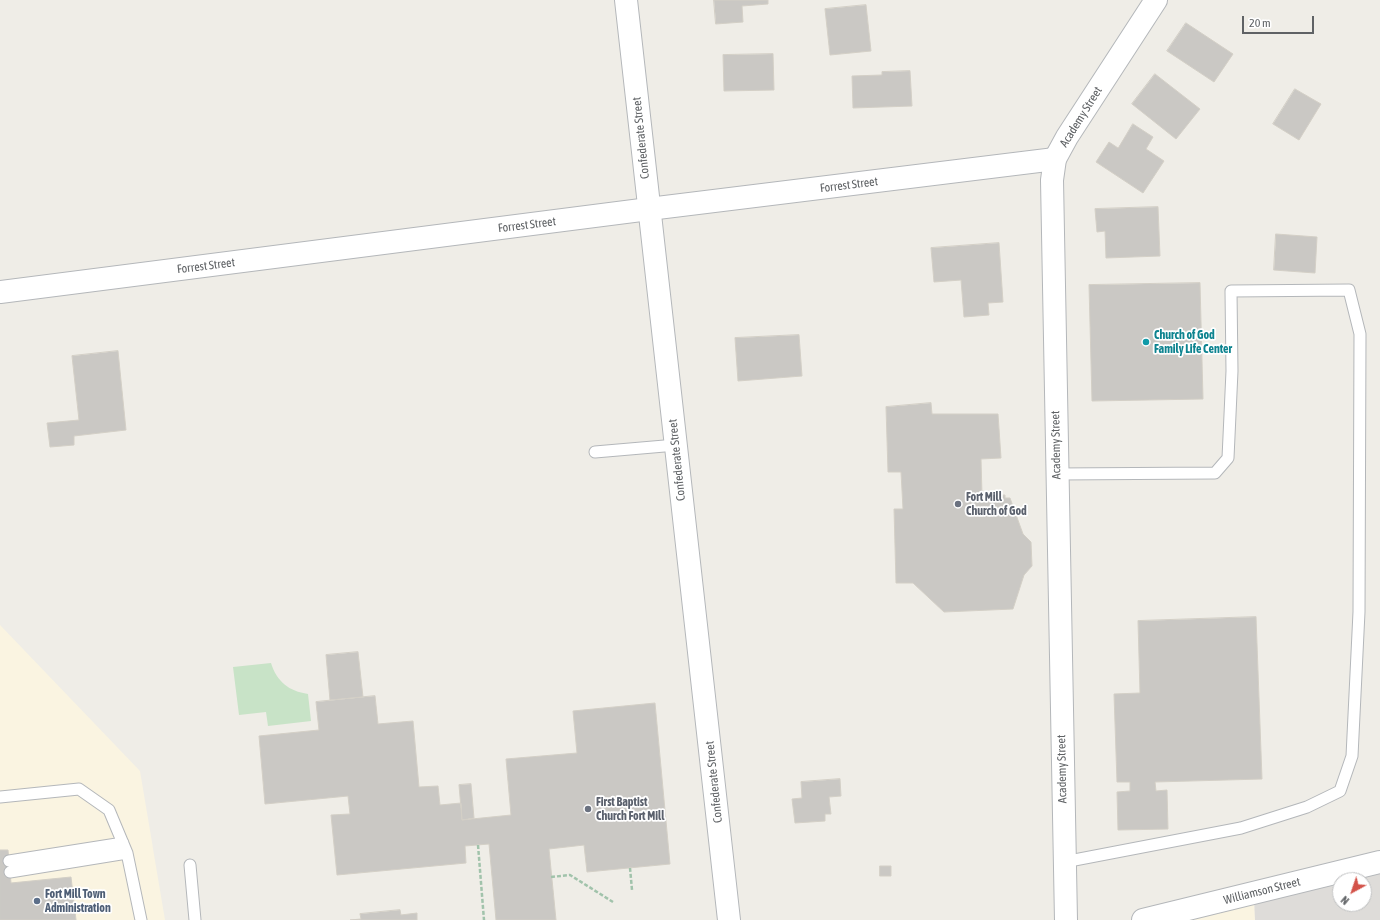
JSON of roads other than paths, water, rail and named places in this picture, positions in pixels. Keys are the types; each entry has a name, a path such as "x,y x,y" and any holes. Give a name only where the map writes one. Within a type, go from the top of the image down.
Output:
{"street":[{"name":"Confederate Street","path":"626,0 729,920"},
{"name":"Academy Street","path":"1066,920 1056,474 1052,180 1055,159 1067,137 1156,0"},
{"name":"Forrest Street","path":"0,292 1055,159"},
{"name":"Williamson Street","path":"1143,920 1380,862"}],"lane":[{"path":"1056,474 1215,472 1228,458 1232,371 1231,291 1349,290 1360,334 1359,612 1352,756 1340,791 1307,807 1241,828 1064,862"},
{"path":"595,452 676,445"},
{"path":"0,797 79,789 109,810 125,848 141,920"},
{"path":"10,866 125,848"},
{"path":"190,865 195,920"}],"place":[{"name":"Church of God Family Life Center","path":"1146,342"},
{"name":"Fort Mill Church of God","path":"958,504"},
{"name":"First Baptist Church Fort Mill","path":"588,809"},
{"name":"Fort Mill Town Administration","path":"37,901"}]}
